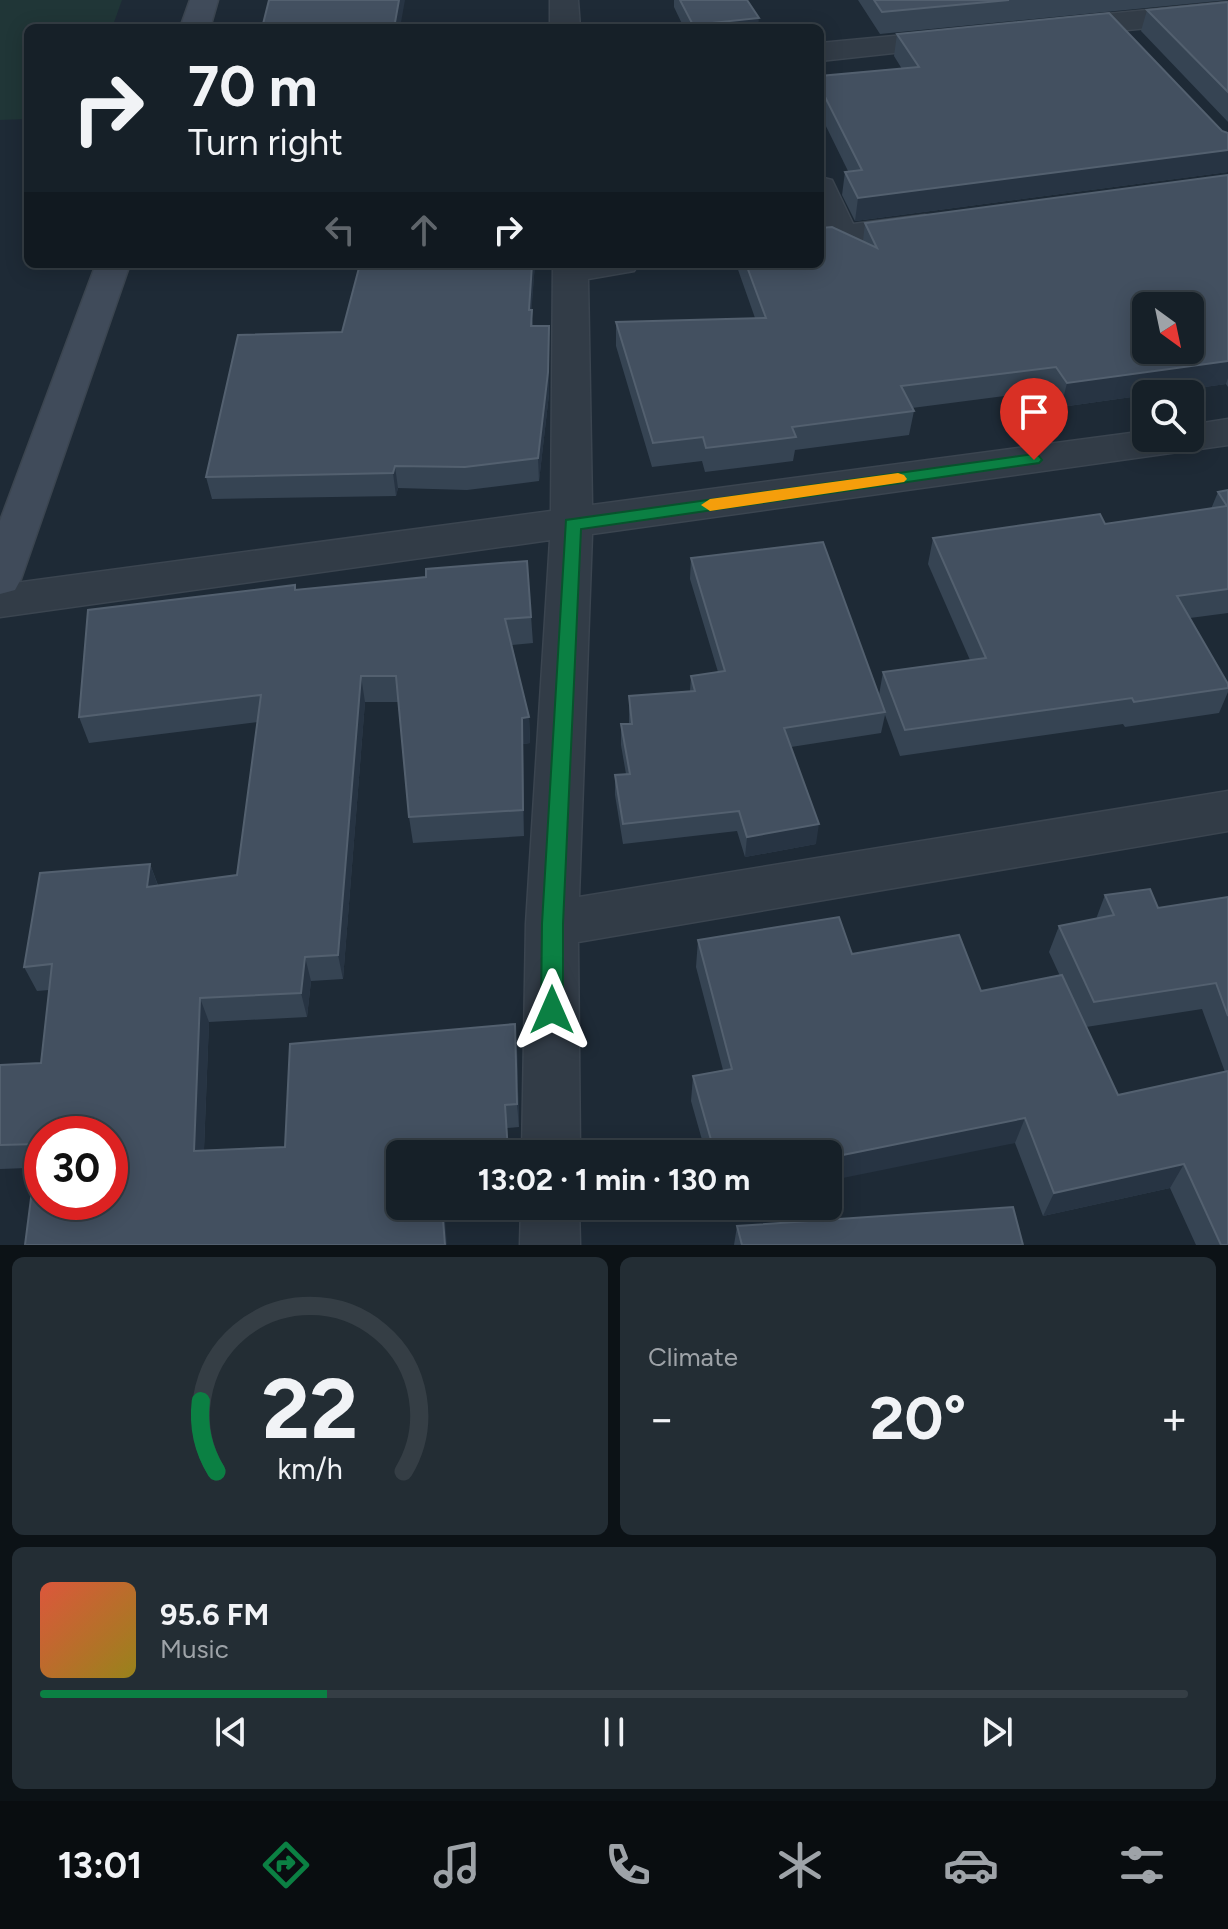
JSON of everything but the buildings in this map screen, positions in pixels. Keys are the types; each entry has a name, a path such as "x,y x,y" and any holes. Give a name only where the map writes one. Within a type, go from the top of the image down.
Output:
{"street":[{"path":"196,24 204,0"},
{"path":"564,0 565,24"},
{"path":"1036,30 1228,11"},
{"path":"1113,23 1134,45"},
{"path":"824,52 989,35"},
{"path":"824,207 830,238 949,222"},
{"path":"0,579 112,268"},
{"path":"551,1140 552,924 572,524 570,268"},
{"path":"1204,436 1228,432"},
{"path":"0,601 1132,446"},
{"path":"552,924 1228,811"},
{"path":"550,1220 550,1245"}],"green space":[{"path":"0,0 122,0 113,24 24,24 24,119 0,120"}],"slow traffic":[{"path":"710,505 898,479"}],"route":[{"path":"552,1010 552,924 572,524 1034,460"}]}
